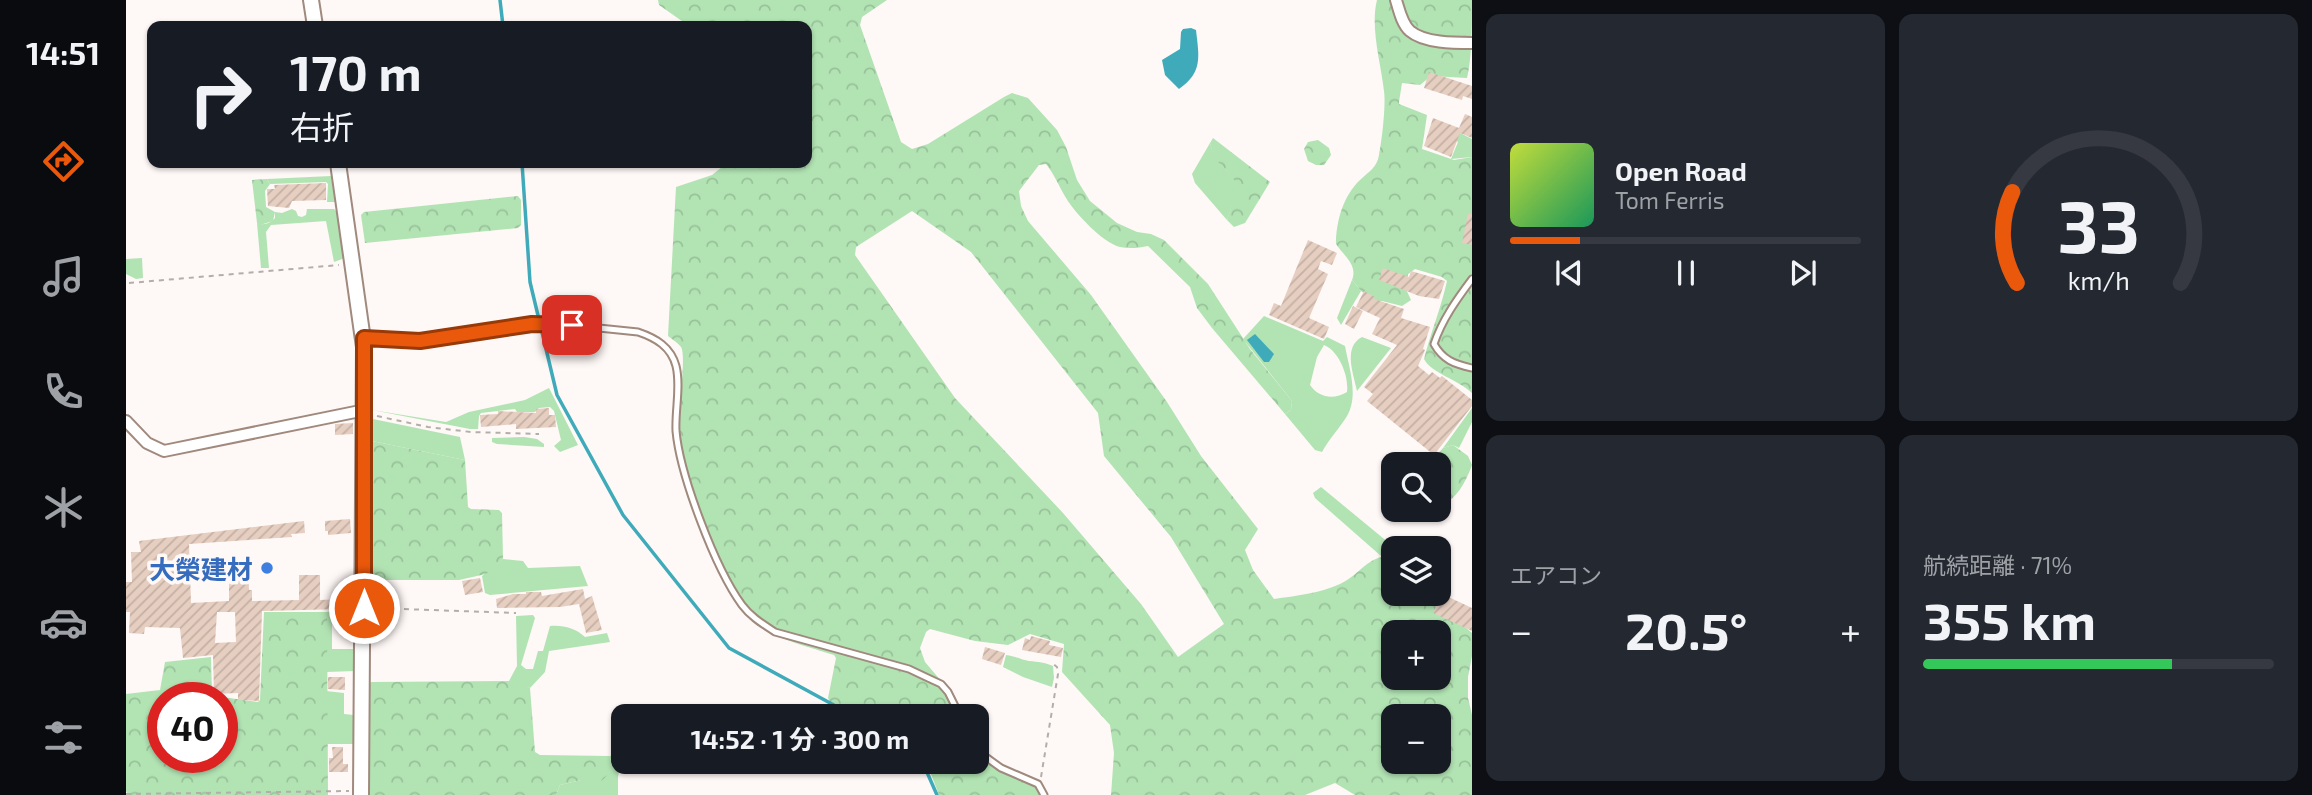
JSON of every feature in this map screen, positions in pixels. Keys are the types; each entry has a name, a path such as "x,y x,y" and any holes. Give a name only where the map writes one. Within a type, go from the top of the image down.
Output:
{"street":[{"path":"311,0 314,21"},
{"path":"1395,0 1410,31 1431,40 1472,43"},
{"path":"339,168 364,338 364,608 360,793"},
{"path":"126,421 147,443 164,451 365,412"}],"lane":[{"path":"1472,279 1437,333 1434,344 1441,357 1472,368"},
{"path":"364,338 420,341 550,323 638,332 651,336 671,354 677,368 676,430 680,457 704,529 743,605 758,621 775,632 909,669 940,684 954,704"},
{"path":"989,761 1041,786 1044,795"}],"path":[{"path":"129,283 354,264"},
{"path":"365,412 428,427 539,435"},
{"path":"364,608 516,613"},
{"path":"1041,786 1058,674 1057,667 1052,663"},
{"path":"126,794 360,793"}],"green space":[{"path":"658,0 887,0 862,17 860,25 901,142 912,149 928,144 1012,93 1028,98 1057,130 1077,180 1090,201 1117,223 1164,240 1208,284 1250,349 1292,401 1291,410 1285,414 1197,308 1190,287 1148,246 1123,248 1106,240 1076,211 1046,164 1039,165 1019,191 1021,206 1028,221 1091,295 1167,402 1201,456 1258,529 1245,550 1253,570 1274,599 1333,587 1381,557 1381,606 1444,606 1472,633 1468,698 1472,715 1472,795 1355,795 1335,783 1305,795 1111,795 1114,753 1110,725 1062,672 1064,644 1030,634 1008,645 975,641 930,629 926,632 920,648 925,662 942,682 954,704 834,704 828,698 836,658 834,655 783,638 764,629 749,616 709,534 693,492 682,451 679,412 683,353 681,347 668,336 676,187 712,175 721,168 812,168 812,21 682,21 659,5","holes":["912,211 971,252 1098,413 1104,456 1171,537 1224,624 1178,657 1141,604 1063,513 955,398 855,255 856,247"]},
{"path":"1377,0 1472,0 1471,51 1467,78 1431,76 1420,85 1402,83 1399,104 1427,115 1422,149 1454,160 1472,157 1472,393 1433,368 1424,359 1447,281 1415,269 1408,274 1405,287 1411,300 1402,306 1377,302 1361,291 1352,280 1352,265 1336,244 1337,227 1345,201 1354,186 1374,167 1380,149 1384,97 1375,34"},
{"path":"1456,131 1472,139 1472,157 1451,159 1458,142 1453,139"},
{"path":"1213,138 1270,182 1245,223 1234,227 1227,220 1238,186 1215,157 1210,143"},
{"path":"1318,140 1329,148 1331,155 1324,165 1308,161 1304,149 1308,142"},
{"path":"1210,143 1219,162 1239,186 1227,220 1195,183 1192,174"},
{"path":"331,176 335,202 327,202 326,182 270,184 267,179"},
{"path":"267,179 270,184 265,191 266,207 275,212 273,221 260,225 257,223 252,180"},
{"path":"518,196 521,200 521,225 518,228 365,243 361,215 364,212"},
{"path":"292,209 302,217 306,215 307,209 334,209 337,212 345,258 334,262 326,221 271,225 266,232 269,268 261,268 257,223 269,223 275,218 275,212 282,213"},
{"path":"142,258 143,278 136,279 126,274 126,259"},
{"path":"1352,280 1361,291 1341,325 1337,318"},
{"path":"1264,316 1323,341 1327,337 1345,346 1353,390 1351,408 1322,452 1315,450 1285,414 1291,410 1292,401 1243,339","holes":["1324,345 1342,365 1347,386 1347,392 1332,397 1318,393 1310,385 1317,357"]},
{"path":"1362,337 1391,348 1357,391 1351,353 1356,341"},
{"path":"549,388 578,445 560,452 554,446 561,440 554,411 550,407 539,408 535,412 517,412 515,409 481,413 478,429 372,410 446,422 469,412 525,400"},
{"path":"1472,408 1472,422 1459,448 1453,445 1443,448"},
{"path":"373,419 460,437 465,460 372,441"},
{"path":"492,438 537,439 544,447 492,442"},
{"path":"372,441 465,460 468,507 499,510 502,513 503,559 486,574 459,580 371,580"},
{"path":"1453,445 1468,456 1472,465 1460,490 1451,500 1451,452 1440,452"},
{"path":"1321,487 1381,536 1381,556 1315,498 1313,493"},
{"path":"503,559 523,561 528,568 580,566 588,586 490,595 485,593 482,576"},
{"path":"358,611 358,618 332,618 332,649 356,649 355,671 326,672 327,612"},
{"path":"264,612 327,612 328,795 128,795 126,694 147,692 147,773 238,773 238,699 258,702"},
{"path":"533,615 535,618 521,665 526,669 533,669 538,651 543,651 550,626 569,628 585,637 607,633 610,642 549,651 545,672 530,688 509,681 517,666 516,616"},
{"path":"1006,655 1053,666 1052,687 1003,667"},
{"path":"211,657 212,682 161,682 165,662"},
{"path":"514,681 530,688 535,752 540,755 609,756 611,766 608,775 598,784 581,780 560,785 556,795 370,795 368,686 371,682"},
{"path":"326,691 344,693 344,714 354,715 353,744 326,744"},
{"path":"989,760 1038,785 1042,795 939,795 931,774 989,774"},
{"path":"611,764 611,774 619,774 618,795 556,795 560,785 581,780"}],"water":[{"path":"1191,28 1196,30 1198,63 1187,83 1179,89 1165,75 1162,60 1180,49 1181,32"},
{"path":"1255,334 1274,354 1269,362 1264,362 1247,340"}],"building":[{"path":"1429,72 1472,86 1472,99 1463,96 1462,100 1424,88"},
{"path":"1465,114 1472,117 1472,138 1460,133 1451,157 1424,146 1433,118 1459,128"},
{"path":"326,183 326,200 292,201 289,208 268,206 267,189 275,189 274,185"},
{"path":"1468,213 1472,214 1472,245 1462,243"},
{"path":"1308,240 1337,253 1332,265 1321,261 1318,269 1328,274 1309,318 1329,327 1324,339 1269,315 1274,303 1281,306"},
{"path":"1383,268 1409,277 1411,271 1445,281 1439,299 1419,296 1379,280"},
{"path":"1364,291 1375,297 1374,299 1404,309 1401,318 1430,327 1418,366 1429,375 1432,372 1440,378 1442,376 1472,400 1472,406 1436,452 1430,452 1367,401 1373,394 1364,387 1397,345 1372,334 1380,318 1356,307"},
{"path":"1353,306 1363,311 1354,329 1345,324"},
{"path":"549,408 549,415 555,415 556,427 516,429 516,424 481,427 480,415 498,414 498,411 536,413 536,409"},
{"path":"353,423 353,434 335,435 335,424"},
{"path":"350,519 351,533 328,535 328,531 325,531 325,521"},
{"path":"304,521 305,533 291,534 292,537 189,544 191,603 229,601 229,561 248,560 252,601 299,600 299,575 320,575 320,600 342,599 343,609 262,611 259,701 238,700 238,682 214,682 213,655 183,658 180,628 145,627 144,634 129,633 130,612 126,612 126,582 132,582 131,552 141,552 139,541","holes":["217,612 235,612 236,642 215,643"]},
{"path":"480,578 483,592 465,595 462,581"},
{"path":"583,589 585,599 592,596 602,630 586,633 579,604 497,608 496,599 513,594 541,592 542,596"},
{"path":"1451,598 1472,608 1472,631 1451,620 1433,613 1436,606 1451,606"},
{"path":"1031,636 1050,641 1049,645 1063,648 1061,657 1022,650 1025,638 1030,640"},
{"path":"985,647 1005,653 1001,665 982,659"},
{"path":"328,677 345,677 345,690 328,689"},
{"path":"332,747 343,747 343,764 348,764 348,772 329,772 329,758 333,758"}],"waterway":[{"path":"500,0 502,21"},
{"path":"522,168 530,282 557,395 623,515 729,648 832,704"},
{"path":"928,774 937,795"}],"place":[{"name":"大榮建材","path":"267,568"}],"route":[{"path":"364,608 364,338 420,341 532,324 572,325"}]}
